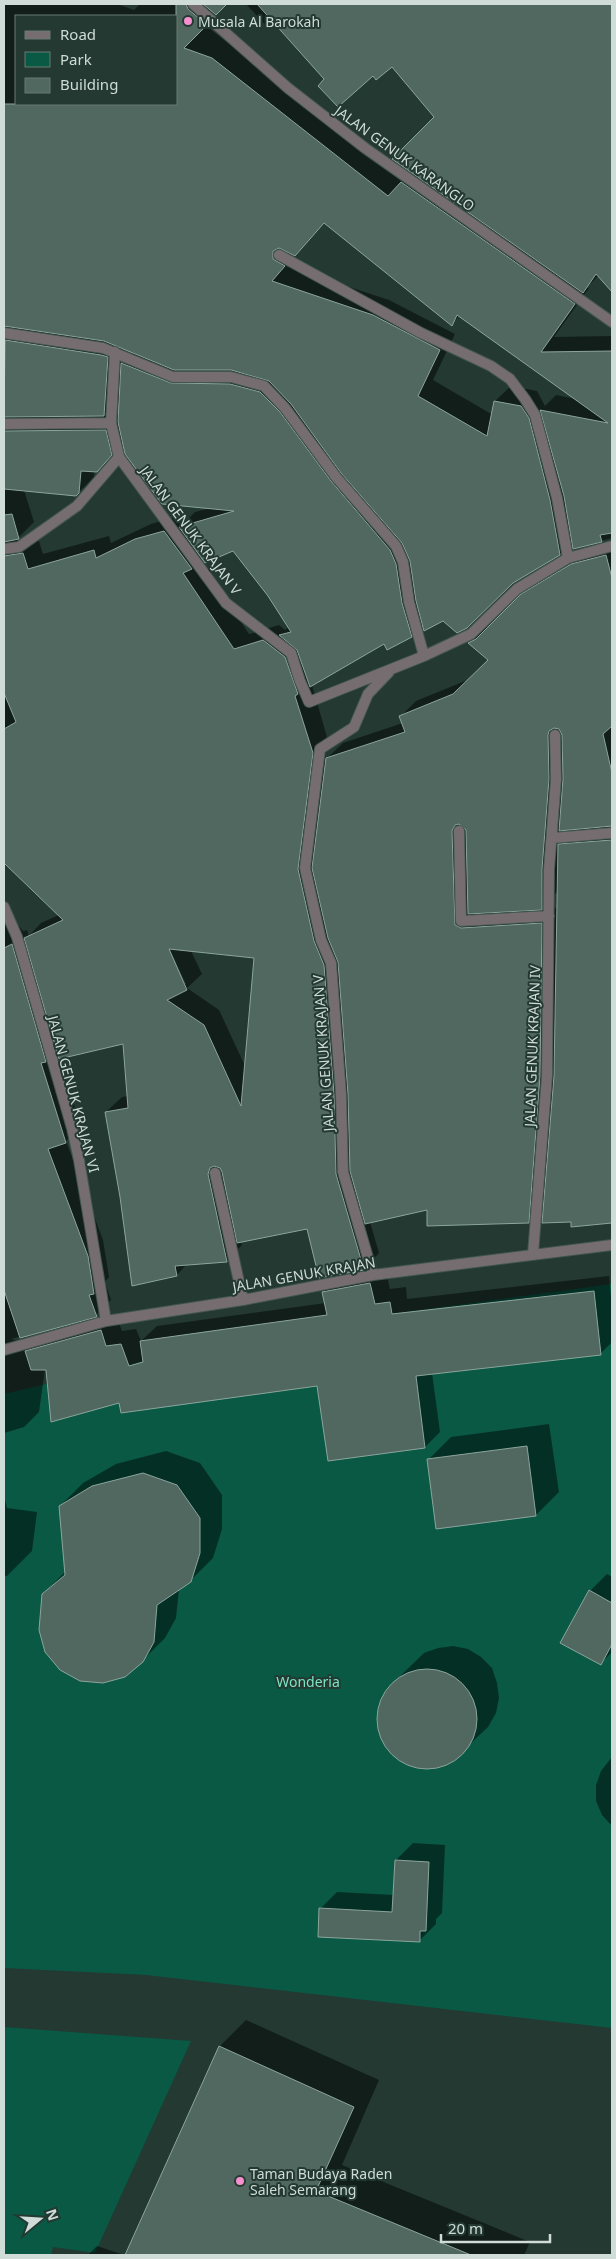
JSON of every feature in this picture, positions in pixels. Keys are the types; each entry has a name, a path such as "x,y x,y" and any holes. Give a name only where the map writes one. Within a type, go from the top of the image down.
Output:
{"street":[{"name":"JALAN GENUK KARANGLO","path":"193,4 288,88 365,148 612,322"},
{"path":"279,255 421,333 491,366 510,379 526,399 535,415 557,498 568,558"},
{"path":"4,333 103,348 173,377 231,377 264,386 284,408 336,477 396,546 403,562 409,602 424,656"},
{"name":"JALAN GENUK KRAJAN V","path":"115,352 111,423 118,457 226,603 291,653 300,682 309,702 391,669"},
{"path":"4,424 111,423"},
{"path":"4,549 19,547 77,506 118,457"},
{"path":"391,669 471,634 517,589 568,558 612,546"},
{"name":"JALAN GENUK KRAJAN V","path":"373,1275 342,1172 342,1094 331,963 321,940 305,868 320,749 354,727 368,694 391,669"},
{"name":"JALAN GENUK KRAJAN IV","path":"533,1254 547,1076 549,869 553,838 556,779 555,734"},
{"path":"459,831 461,922 549,916"},
{"path":"553,838 612,833"},
{"name":"JALAN GENUK KRAJAN VI","path":"4,907 17,937 72,1128 106,1321"},
{"path":"215,1173 243,1300"},
{"name":"JALAN GENUK KRAJAN","path":"4,1350 106,1321 243,1300 373,1275 612,1245"}],"green space":[{"name":"Wonderia","path":"612,1284 612,2028 146,1975 4,1968 4,1394 279,1329"},
{"path":"4,2027 191,2041 95,2253 53,2247 51,2255 4,2255"}],"building":[{"path":"176,4 186,4 188,9 207,25 184,48 212,58 388,196 401,182 575,304 541,352 612,351 612,533 600,535 602,542 573,549 564,496 540,410 608,423 457,315 452,326 324,223 295,256 279,248 273,251 273,259 285,266 272,281 373,315 440,350 418,396 487,436 494,401 521,406 529,418 550,500 560,555 513,583 467,628 457,633 443,621 424,631 416,601 410,561 402,543 341,473 291,404 269,381 231,370 174,370 104,341 4,326 4,104 178,105 178,15 176,15"},
{"path":"203,4 227,4 216,15"},
{"path":"257,4 612,4 612,292 596,274 583,293 392,159 434,117 392,67 376,80 373,76 338,107 318,86 324,79"},
{"path":"5,340 108,357 104,416 4,417"},
{"path":"121,363 171,383 230,384 260,392 280,412 331,481 390,550 396,564 402,603 412,637 387,650 384,644 310,687 297,650 279,635 291,632 268,596 233,551 205,563 179,527 234,511 162,504 125,454 118,422"},
{"path":"106,430 112,455 97,472 81,471 79,493 76,496 4,489 4,431"},
{"path":"12,514 19,539 4,542 4,515"},
{"path":"164,531 192,569 183,573 234,649 263,640 285,657 298,694 295,696 313,753 298,869 314,941 324,965 334,1094 336,1174 364,1270 319,1278 307,1229 237,1243 222,1172 220,1168 214,1166 210,1168 208,1174 227,1262 175,1266 177,1276 132,1286 120,1197 105,1112 128,1108 123,1044 59,1059 24,938 63,920 4,863 4,729 16,722 4,693 4,556 23,553 28,569 94,550 96,558 135,539","holes":["169,949 254,958 241,1106 204,1025 167,1000 187,990"]},
{"path":"606,555 612,578 612,726 603,734 612,773 612,826 559,831 563,779 562,735 559,729 554,728 549,731 548,735 549,779 542,869 542,910 468,914 466,830 459,824 455,825 452,831 455,925 461,928 542,923 540,1076 529,1223 427,1226 427,1210 365,1224 350,1171 348,1094 338,962 328,938 312,868 326,758 405,732 399,716 453,694 488,660 468,643 476,639 521,594 571,564"},
{"path":"612,840 612,1223 571,1227 571,1222 542,1223 554,1076 558,844"},
{"path":"12,944 46,1062 41,1063 66,1143 48,1149 88,1256 94,1294 89,1295 97,1317 20,1338 4,1290 4,948"},
{"path":"370,1283 375,1304 390,1302 392,1314 594,1291 601,1355 416,1376 425,1448 328,1461 317,1386 121,1413 119,1403 51,1422 46,1370 31,1370 25,1351 101,1330 106,1346 121,1344 129,1366 143,1362 140,1341 327,1315 322,1292"},
{"path":"527,1446 536,1516 436,1529 427,1459"},
{"path":"143,1473 177,1485 200,1518 200,1553 191,1582 157,1605 154,1642 143,1662 125,1677 103,1683 80,1681 60,1670 45,1652 39,1630 42,1594 65,1575 59,1506 92,1486"},
{"path":"589,1590 612,1603 612,1644 601,1665 560,1643"},
{"path":"427,1669 437,1670 455,1677 469,1691 476,1709 476,1729 469,1747 455,1761 437,1768 427,1769 417,1768 399,1761 385,1747 378,1729 377,1719 378,1709 385,1691 399,1677 417,1670"},
{"path":"395,1860 429,1862 426,1931 420,1931 420,1942 318,1937 319,1908 392,1912"},
{"name":"Taman Budaya Raden Saleh Semarang","path":"219,2046 354,2107 316,2191 471,2255 125,2255"}],"place":[{"name":"Musala Al Barokah","path":"188,21"},
{"name":"Taman Budaya Raden Saleh Semarang","path":"240,2181"}]}
